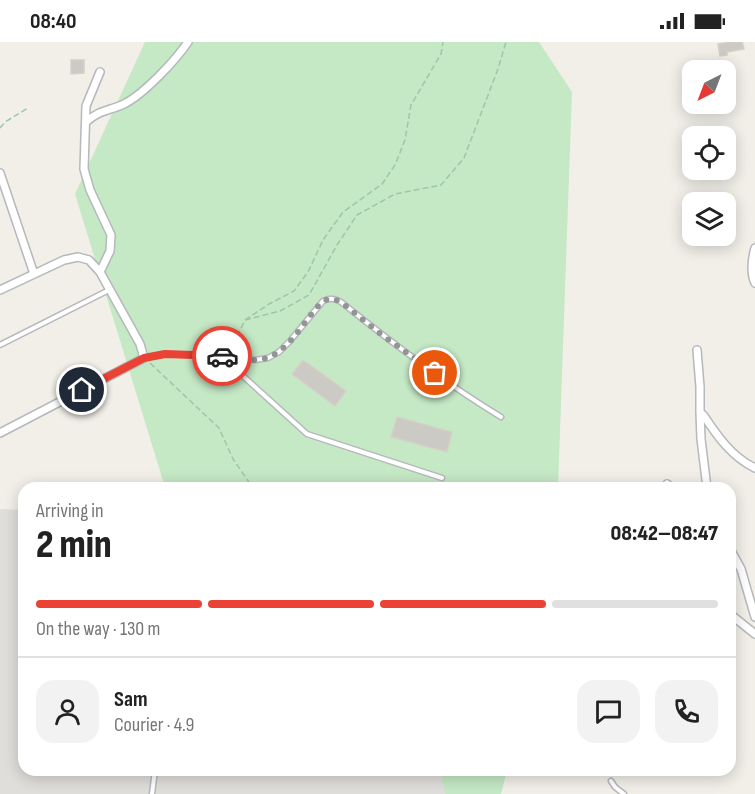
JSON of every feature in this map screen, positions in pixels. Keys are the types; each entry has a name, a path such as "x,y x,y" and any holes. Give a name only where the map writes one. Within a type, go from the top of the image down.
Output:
{"street":[{"path":"86,122 94,114 124,104 146,89 188,42"},
{"path":"100,72 86,106 84,169 90,190 111,235 110,251 100,272"},
{"path":"0,173 34,274"},
{"path":"0,203 9,200"},
{"path":"755,248 752,259 755,283"},
{"path":"0,290 64,260 78,257 89,260 100,272 140,344 144,358 0,433"},
{"path":"697,350 700,439 706,482"},
{"path":"700,412 726,447 755,468"},
{"path":"736,560 741,569 755,617"},
{"path":"736,619 755,634"}],"lane":[{"path":"0,345 110,290"},
{"path":"144,358 165,354 255,360 268,358 279,352 290,341 323,301 335,299 470,398 501,417"},
{"path":"222,356 307,434 442,478"},
{"path":"152,794 155,776"},
{"path":"611,781 624,794"}],"path":[{"path":"222,356 234,343 245,320 294,291 309,272 323,240 343,212 382,184 395,165 405,140 411,105 441,54 443,42"},
{"path":"245,320 280,311 309,295 337,244 357,215 395,194 441,185 464,158 506,42"},
{"path":"0,128 5,122 28,108"},
{"path":"144,358 219,428 233,459 249,482"}],"shaded area":[{"path":"0,509 18,510 18,776 441,776 445,794 0,794"}],"green space":[{"path":"145,42 539,42 572,92 558,482 163,482 75,194"},
{"path":"441,776 506,776 501,794 445,794"}],"building":[{"path":"742,42 744,49 727,52 727,55 720,56 718,44"},
{"path":"71,60 84,60 84,73 71,74"},
{"path":"303,360 346,391 335,406 292,374"},
{"path":"397,417 452,432 447,452 391,437"}],"way so far":[{"path":"222,356 255,360 268,358 279,352 290,341 318,305 323,301 335,299 435,373"}],"route":[{"path":"82,390 144,358 165,354 222,356"}]}
